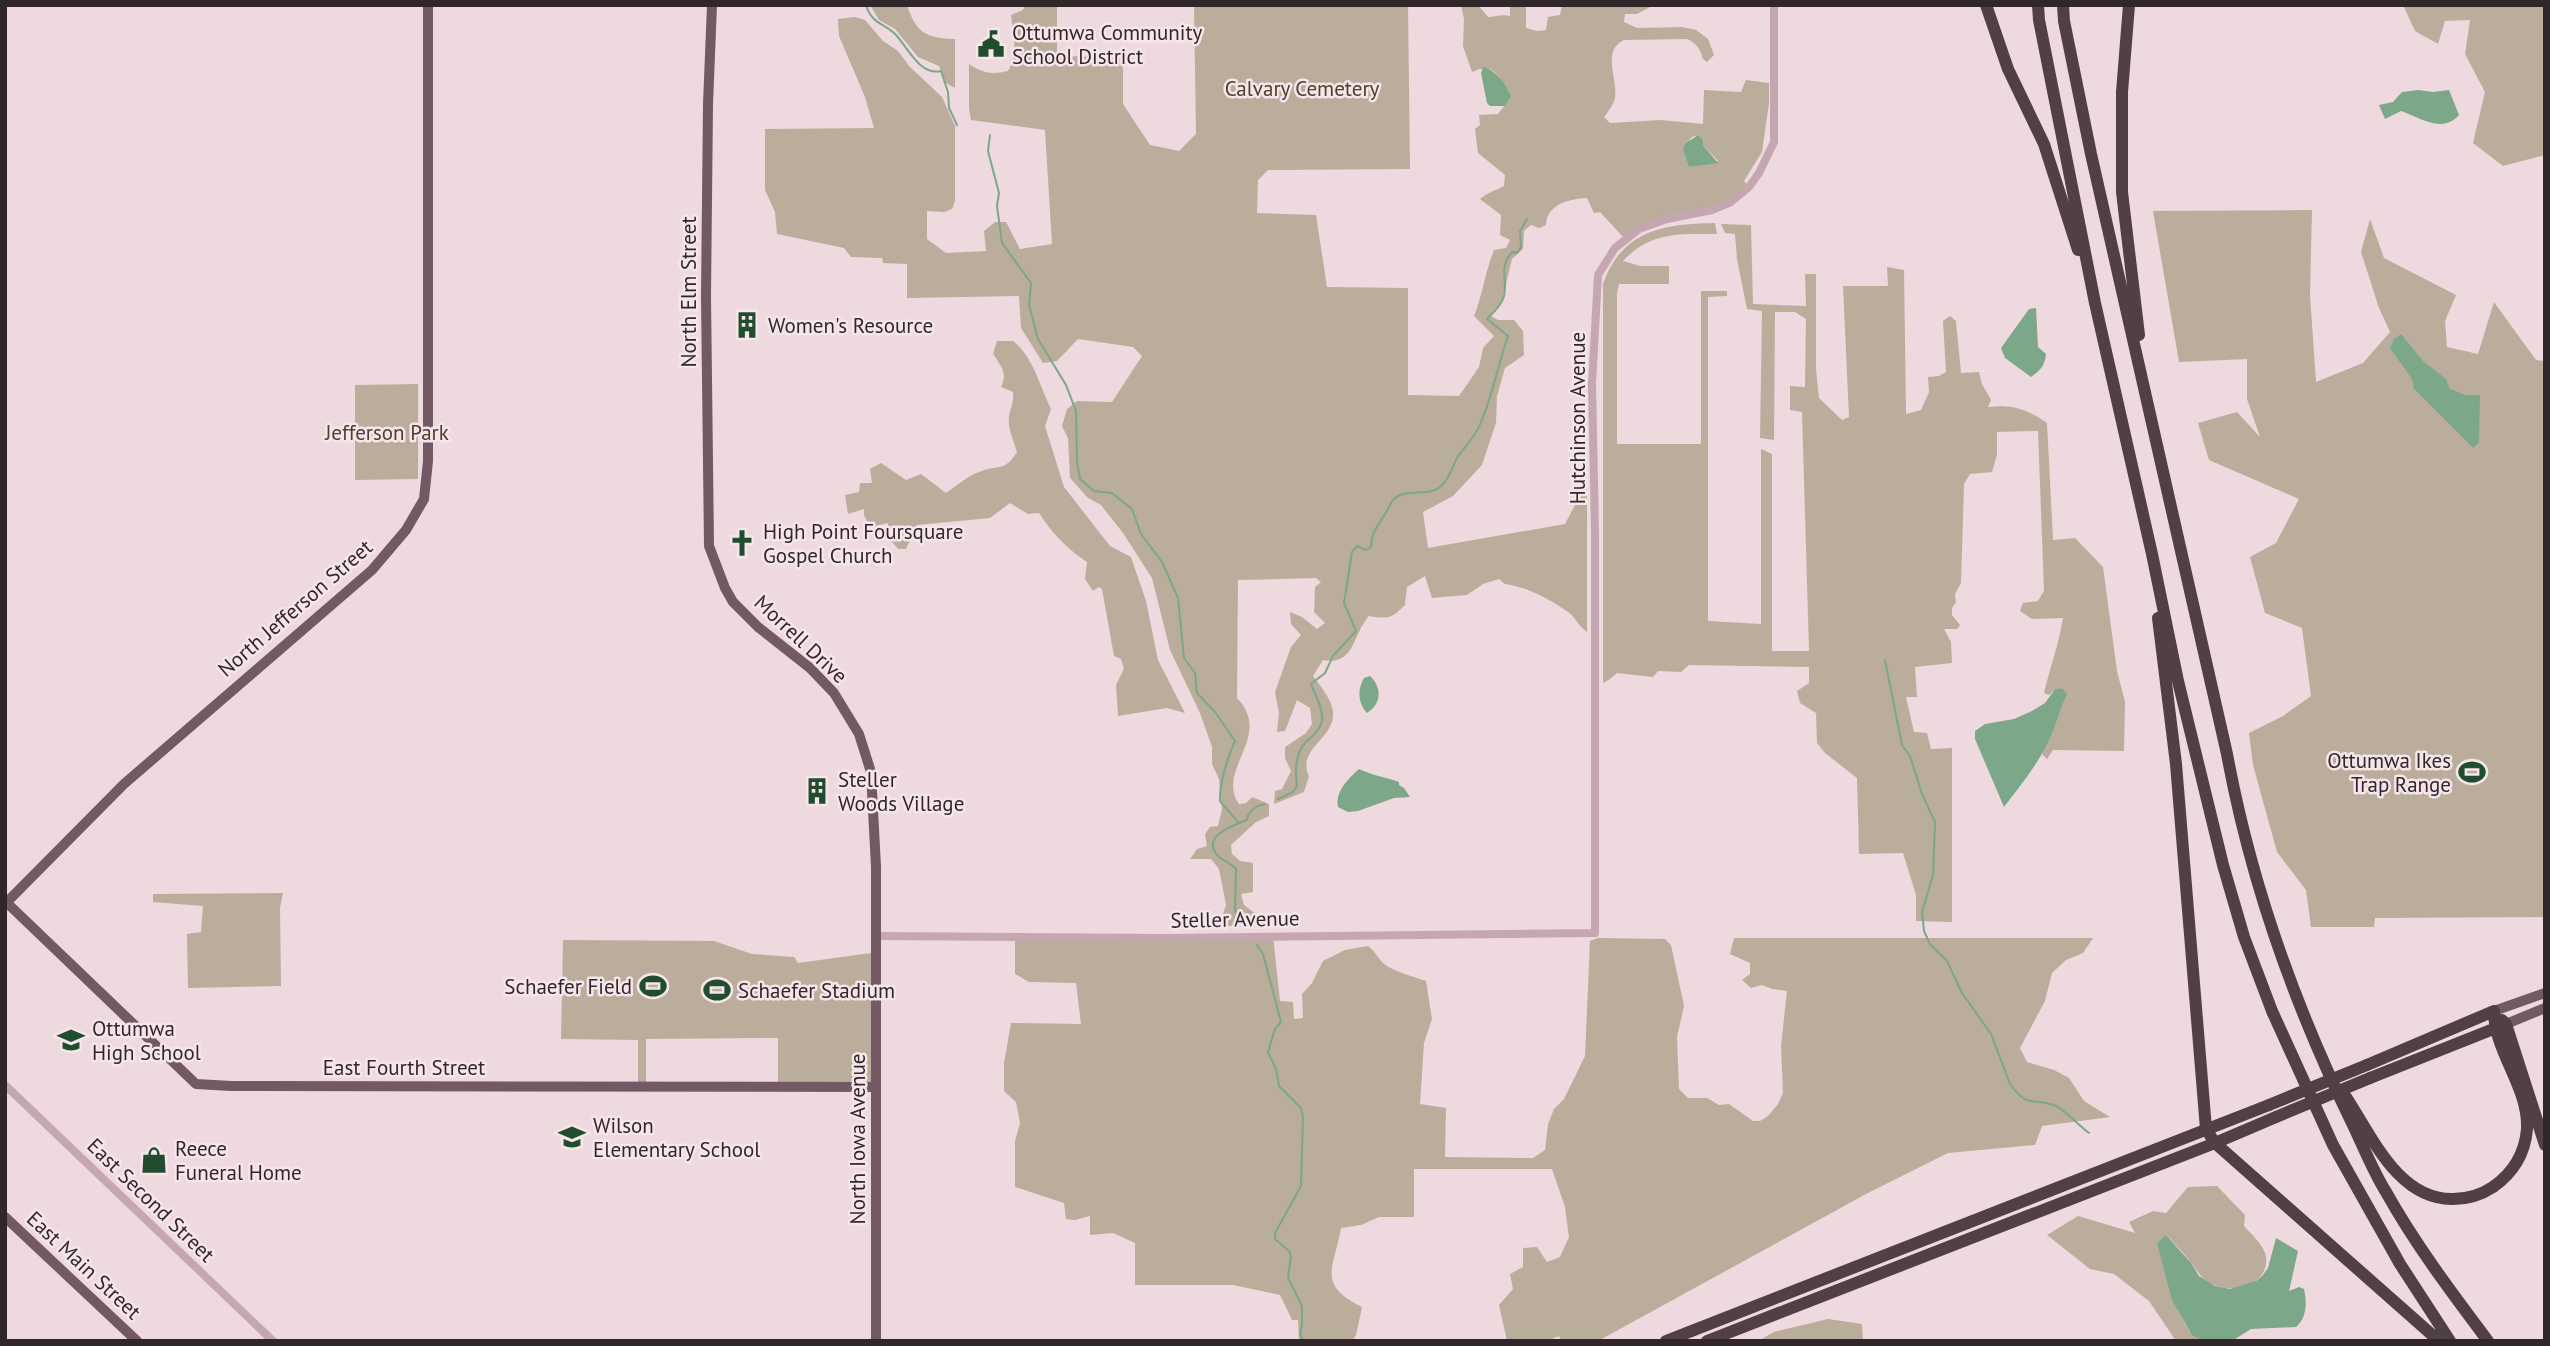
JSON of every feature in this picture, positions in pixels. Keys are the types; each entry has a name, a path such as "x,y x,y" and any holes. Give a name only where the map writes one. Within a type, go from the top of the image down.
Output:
{"highway":[{"path":"1986,5 2008,69 2044,144 2095,303"},
{"path":"2038,5 2095,303 2178,681 2244,937 2272,1011 2333,1145 2400,1264 2450,1341"},
{"path":"2063,5 2091,155 2227,754 2238,814 2281,959 2322,1063 2386,1193 2449,1290 2488,1341"},
{"path":"2129,5 2122,92 2122,192 2147,402"},
{"path":"2152,555 2176,764 2206,1129 2216,1143 2438,1341"},
{"path":"1707,1341 2048,1206 2216,1143 2276,1117 2494,1011 2545,1145"},
{"path":"2322,1063 2392,1168 2408,1184 2438,1198 2470,1197 2488,1190 2508,1175 2520,1157 2526,1135 2527,1122 2523,1101 2500,1026"},
{"path":"1666,1341 2269,1104 2500,1026"}],"main road":[{"name":"North Jefferson Street","path":"6,903 124,784 372,570 406,530 424,499 428,461 428,5"},
{"name":"North Elm Street","path":"712,5 707,170 708,531 709,546 720,578"},
{"name":"Morrell Drive","path":"720,578 733,602 750,620 810,667 834,693 859,734 871,772 875,808 876,936"},
{"name":"East Fourth Street","path":"6,903 195,1084 253,1087 876,1087"},
{"name":"North Iowa Avenue","path":"876,936 876,1341"},
{"path":"2494,1011 2545,993"},
{"path":"2500,1026 2545,1008"},
{"name":"East Main Street","path":"5,1217 137,1341"}],"street":[{"name":"Hutchinson Avenue","path":"1595,933 1595,545 1592,384 1598,275 1615,248 1639,229 1667,219 1712,210 1731,202 1749,187 1759,173 1774,142 1774,5"},
{"name":"Steller Avenue","path":"876,936 1168,938 1595,933"},
{"name":"East Second Street","path":"5,1085 273,1341"}],"green space":[{"path":"870,5 907,5 914,22 923,32 955,39 955,88 946,83 939,66 918,57 895,29 879,20"},
{"name":"Calvary Cemetery","path":"1025,5 1057,5 1057,56 1123,57 1123,104 1150,145 1179,151 1196,134 1194,5 1408,5 1410,169 1268,170 1258,180 1257,213 1316,215 1327,287 1408,288 1408,395 1459,396 1479,367 1483,348 1494,336 1474,316 1494,250 1506,248 1510,240 1500,235 1501,215 1480,199 1504,186 1505,175 1478,153 1475,129 1480,125 1479,115 1498,114 1508,101 1509,91 1498,75 1490,69 1472,72 1463,46 1464,19 1461,5 1478,5 1488,17 1510,16 1510,5 1526,5 1526,28 1537,31 1546,30 1548,17 1560,15 1562,5 1654,5 1637,14 1625,14 1624,22 1637,28 1682,27 1696,30 1708,39 1714,55 1707,62 1698,47 1687,39 1624,40 1617,45 1612,58 1615,98 1604,117 1610,123 1661,120 1703,124 1704,90 1741,92 1746,80 1769,83 1762,152 1744,181 1749,187 1731,202 1667,219 1625,239 1600,212 1594,213 1587,198 1560,204 1550,212 1546,225 1539,228 1531,225 1524,231 1523,249 1512,259 1502,301 1490,315 1498,320 1514,320 1523,331 1524,355 1505,368 1497,396 1496,423 1482,465 1453,496 1423,512 1428,548 1565,524 1583,490 1587,488 1587,632 1570,614 1554,603 1529,591 1505,584 1499,579 1483,584 1467,595 1432,598 1425,576 1407,587 1405,605 1396,613 1385,618 1369,616 1347,654 1333,661 1323,660 1313,676 1330,701 1332,721 1308,758 1306,766 1309,776 1304,792 1274,804 1275,791 1282,789 1291,771 1285,758 1285,747 1306,733 1312,724 1310,708 1297,700 1285,731 1277,732 1279,713 1275,692 1291,647 1301,635 1291,624 1290,612 1302,617 1317,629 1325,623 1314,612 1315,587 1321,582 1316,578 1238,580 1237,698 1247,712 1250,726 1234,778 1234,791 1239,804 1246,803 1252,797 1269,804 1269,816 1256,822 1231,845 1232,854 1240,861 1253,863 1253,892 1241,894 1244,905 1256,914 1239,925 1211,928 1213,919 1223,914 1226,905 1219,869 1211,859 1190,859 1197,849 1207,846 1205,834 1210,827 1218,826 1222,809 1219,779 1212,764 1212,747 1200,713 1170,650 1152,578 1101,505 1088,498 1070,478 1068,438 1062,426 1067,409 1077,401 1112,402 1142,356 1133,347 1078,339 1057,361 1043,363 1021,328 1019,296 907,298 907,264 883,263 882,258 851,257 844,248 777,234 775,212 765,190 765,129 874,128 865,97 839,36 838,19 855,17 865,20 883,41 898,51 909,66 942,97 955,126 955,201 952,209 944,212 927,211 927,239 946,253 986,251 984,231 995,222 1006,222 1020,249 1052,244 1045,130 971,120 969,109 969,64 988,72 1008,71 1014,51 1011,15 1023,10","holes":["1698,135 1703,145 1718,161 1689,167 1683,150 1692,137"]},
{"path":"2403,5 2545,5 2545,155 2503,166 2473,143 2485,92 2465,54 2470,20 2445,21 2438,44 2415,31"},
{"path":"2312,210 2310,295 2316,382 2363,363 2390,332 2379,308 2361,252 2370,219 2384,258 2456,295 2445,321 2447,347 2478,354 2494,302 2536,360 2545,361 2545,917 2375,918 2374,927 2311,927 2306,890 2277,852 2253,765 2249,733 2283,716 2311,696 2302,628 2265,613 2250,557 2276,543 2299,499 2209,460 2198,423 2237,412 2260,437 2247,399 2247,359 2179,362 2153,211"},
{"path":"1715,223 1717,234 1666,236 1634,251 1623,261 1640,266 1669,266 1669,284 1619,284 1617,293 1617,444 1701,444 1701,291 1727,291 1727,296 1708,297 1708,621 1761,624 1761,449 1772,454 1772,651 1809,651 1802,412 1790,410 1790,386 1805,387 1806,319 1795,312 1775,312 1774,440 1760,438 1762,311 1747,309 1735,234 1725,233 1721,224 1751,225 1753,304 1806,306 1805,274 1816,274 1816,370 1819,398 1842,420 1849,417 1843,286 1888,286 1887,267 1904,270 1906,414 1921,410 1929,392 1928,377 1946,372 1943,321 1950,316 1956,321 1961,373 1979,372 1991,400 1988,407 2019,409 2047,423 2053,540 2075,538 2103,567 2117,671 2125,702 2124,751 2053,750 2047,759 2042,754 2059,713 2062,688 2055,689 2049,695 2044,693 2063,618 2032,619 2020,611 2023,603 2038,601 2044,591 2038,431 1997,432 1997,455 1992,472 1970,474 1964,484 1961,583 1952,608 1952,615 1960,625 1957,629 1944,629 1951,642 1952,663 1915,667 1917,697 1906,697 1914,732 1927,733 1931,749 1952,748 1952,922 1916,921 1916,895 1903,853 1859,854 1857,778 1825,753 1817,743 1816,713 1800,703 1797,691 1809,683 1809,667 1689,665 1681,672 1658,671 1653,677 1617,673 1603,683 1603,284 1611,266 1633,241 1679,225"},
{"path":"997,341 1013,341 1026,355 1035,372 1051,409 1045,426 1064,487 1110,546 1131,557 1146,601 1158,660 1185,713 1167,708 1118,716 1116,685 1124,669 1121,659 1114,656 1102,589 1099,587 1093,591 1085,579 1087,562 1061,540 1039,513 1028,514 1010,503 990,518 917,525 906,549 898,549 888,537 888,523 870,527 864,509 848,514 845,495 859,492 860,483 872,483 870,469 881,463 906,480 921,474 946,493 975,474 1004,465 1012,459 1017,452 1009,420 1013,392 1001,387 1004,374 993,354"},
{"name":"Jefferson Park","path":"418,384 418,479 355,480 355,385"},
{"path":"283,893 280,908 281,986 188,988 187,934 201,932 203,906 153,902 153,894"},
{"path":"1273,936 1280,1001 1293,1002 1294,1019 1303,1018 1302,994 1312,983 1323,961 1345,950 1368,946 1387,966 1426,981 1432,1019 1424,1043 1420,1104 1446,1108 1445,1157 1533,1158 1545,1150 1548,1124 1554,1109 1564,1099 1585,1056 1590,941 1598,938 1665,939 1671,945 1684,1006 1677,1037 1679,1089 1688,1098 1707,1098 1719,1105 1729,1104 1753,1121 1760,1121 1778,1104 1783,1093 1781,1046 1787,991 1762,985 1751,988 1742,980 1750,974 1750,963 1730,954 1734,938 2093,938 2083,953 2066,960 2052,973 2045,1001 2020,1048 2027,1062 2054,1070 2069,1078 2084,1101 2110,1117 2042,1126 2035,1145 1948,1153 1866,1194 1598,1341 1561,1341 1559,1336 1547,1341 1507,1341 1499,1305 1513,1289 1510,1274 1523,1267 1523,1248 1537,1247 1547,1262 1560,1257 1569,1237 1565,1207 1552,1169 1414,1169 1414,1217 1379,1217 1361,1225 1341,1228 1332,1274 1338,1291 1362,1307 1356,1335 1352,1341 1299,1341 1298,1320 1292,1320 1280,1295 1233,1285 1135,1285 1135,1243 1113,1233 1090,1235 1090,1216 1075,1220 1066,1219 1064,1203 1015,1187 1015,1141 1020,1123 1016,1102 1004,1091 1004,1063 1011,1023 1081,1024 1076,983 1029,982 1015,974 1015,937"},
{"name":"Schaefer Stadium","path":"563,940 714,941 752,954 794,957 798,963 871,953 871,1082 778,1084 778,1038 646,1039 646,1084 638,1083 638,1040 561,1039"},
{"path":"2217,1186 2245,1215 2244,1226 2263,1248 2266,1257 2265,1267 2256,1281 2240,1287 2222,1288 2206,1281 2166,1235 2172,1297 2187,1327 2202,1341 2176,1341 2149,1301 2114,1274 2090,1269 2047,1235 2078,1216 2135,1233 2129,1222 2153,1211 2166,1213 2188,1187"},
{"path":"1828,1319 1862,1324 1863,1341 1758,1341 1774,1332"}],"shaded area":[{"path":"1483,67 1496,74 1506,87 1511,96 1505,106 1490,106 1487,103 1481,73"},
{"path":"2449,90 2459,115 2452,121 2438,124 2401,111 2385,119 2379,105 2393,102 2402,92"},
{"path":"1698,135 1718,163 1689,167 1683,150 1685,144"},
{"path":"2036,308 2038,347 2046,354 2042,367 2031,377 2005,358 2001,348 2029,309"},
{"path":"2401,334 2423,361 2446,379 2450,389 2466,395 2480,395 2479,442 2473,448 2414,389 2412,379 2390,348 2394,339"},
{"path":"1370,676 1377,685 1379,695 1375,705 1367,713 1360,701 1360,692 1364,678"},
{"path":"2062,688 2067,694 2046,746 2004,807 1975,739 1975,731 1985,724 2014,719 2032,711 2045,703 2055,689"},
{"path":"1359,769 1399,782 1410,797 1394,798 1358,811 1348,812 1338,807 1340,791"},
{"path":"2166,1235 2199,1276 2215,1286 2230,1289 2256,1281 2262,1276 2268,1268 2276,1238 2298,1251 2289,1291 2299,1287 2304,1289 2305,1310 2300,1323 2296,1327 2251,1329 2232,1341 2202,1341 2192,1335 2172,1300 2157,1243"}],"waterway":[{"path":"866,5 875,20 892,31 915,60 927,69 941,71 948,92 949,108 957,125"},
{"path":"990,135 988,151 999,193 997,206 1002,243 1031,283 1029,305 1038,339 1066,385 1076,411 1080,479 1094,491 1112,493 1132,509 1141,534 1162,562 1178,598 1184,658 1195,673 1197,693 1215,712 1235,741 1224,771 1220,801 1239,823"},
{"path":"1278,799 1293,792 1297,786 1299,753 1321,725 1320,708 1311,684 1325,673 1333,656 1356,631 1344,603 1352,552 1357,546 1366,550 1371,547 1375,529 1398,496 1431,491 1442,485 1479,427 1508,336 1487,319 1503,299 1505,263 1512,252 1517,253 1521,247 1520,231 1527,219"},
{"path":"1885,660 1902,745 1910,756 1922,794 1935,822 1933,875 1922,912 1924,931 1930,944 1947,961 1962,993 1991,1034 2010,1084 2016,1092 2026,1100 2058,1107 2089,1133"},
{"path":"1241,922 1235,910 1236,869 1218,856 1213,843 1221,832 1247,820 1253,809 1265,804"},
{"path":"1257,945 1263,954 1281,1022 1275,1029 1268,1052 1276,1069 1279,1086 1301,1108 1303,1116 1301,1186 1275,1233 1275,1239 1291,1256 1288,1278 1302,1306 1300,1334 1303,1341"}],"place":[{"name":"Ottumwa Community School District","path":"991,44"},
{"name":"Women's Resource","path":"747,325"},
{"name":"High Point Foursquare Gospel Church","path":"742,543"},
{"name":"Ottumwa Ikes Trap Range","path":"2472,772"},
{"name":"Steller Woods Village","path":"817,791"},
{"name":"Schaefer Field","path":"653,986"},
{"name":"Schaefer Stadium","path":"717,990"},
{"name":"Ottumwa High School","path":"71,1040"},
{"name":"Wilson Elementary School","path":"572,1137"},
{"name":"Reece Funeral Home","path":"154,1160"}]}
